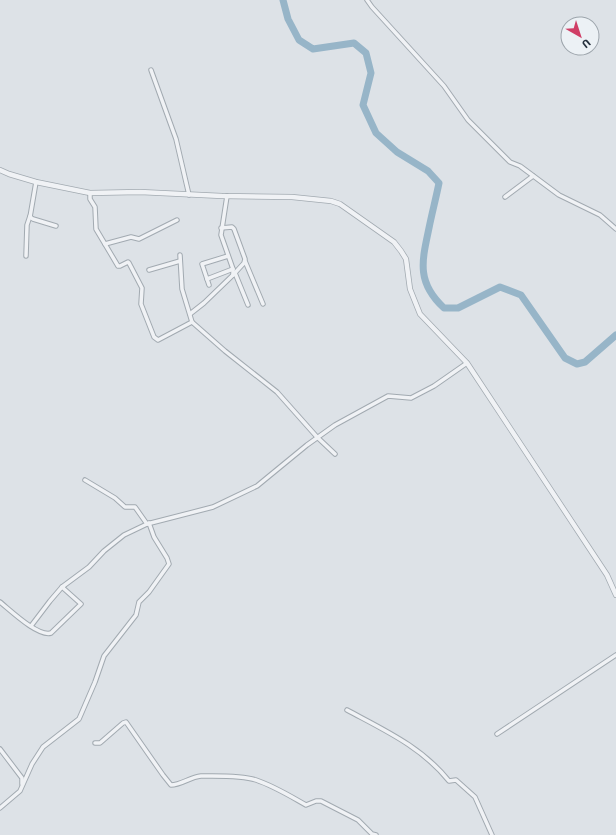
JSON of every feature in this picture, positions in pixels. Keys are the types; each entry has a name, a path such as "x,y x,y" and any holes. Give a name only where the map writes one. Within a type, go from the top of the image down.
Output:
{"street":[{"path":"367,0 444,86 468,120 510,162 520,166 559,195 600,215 616,229"},
{"path":"151,70 176,139 189,195"},
{"path":"0,170 36,182 90,193 140,192 189,195 292,197 331,201 340,204 394,242 406,259 410,289 420,314 467,363 606,575 616,595"},
{"path":"505,197 533,176"},
{"path":"26,256 27,225 36,182"},
{"path":"90,193 90,199 94,207 96,229 118,266 128,262 129,263 142,288 141,304 156,340 192,322"},
{"path":"227,196 221,236 248,305"},
{"path":"30,216 33,219 56,226"},
{"path":"105,244 131,237 139,239 177,220"},
{"path":"221,228 232,227 234,229 245,261 263,304"},
{"path":"180,255 182,289 192,322 225,351 277,392 317,437 335,454"},
{"path":"209,285 202,264 228,256"},
{"path":"149,270 180,261"},
{"path":"190,314 204,303 245,261"},
{"path":"207,279 234,272"},
{"path":"31,626 62,587 89,567 104,551 124,534 148,523 213,507 257,486 317,437 336,425 388,396 411,398 446,378 467,363"},
{"path":"0,808 20,792 32,764 43,747 79,719 95,682 104,656 136,615 139,602 149,592 169,564 148,523 136,507 125,507 115,498 85,480"},
{"path":"0,602 31,626 45,634 51,633 80,604 62,587"},
{"path":"497,734 616,655"},
{"path":"347,710 404,741 416,749 441,771 449,781 456,780 475,797 492,835"},
{"path":"95,743 100,743 126,722 171,785 200,776 255,780 266,784 306,805 316,801 321,801 358,820 372,834 376,835"},
{"path":"0,749 22,778 23,783 20,792"}],"waterway":[{"path":"283,0 288,19 299,40 313,49 354,43 366,53 371,73 363,105 376,133 397,152 428,171 439,183 424,251 423,271 429,289 444,308 458,308 500,287 521,295 565,358 577,364 585,362 616,335"}]}
